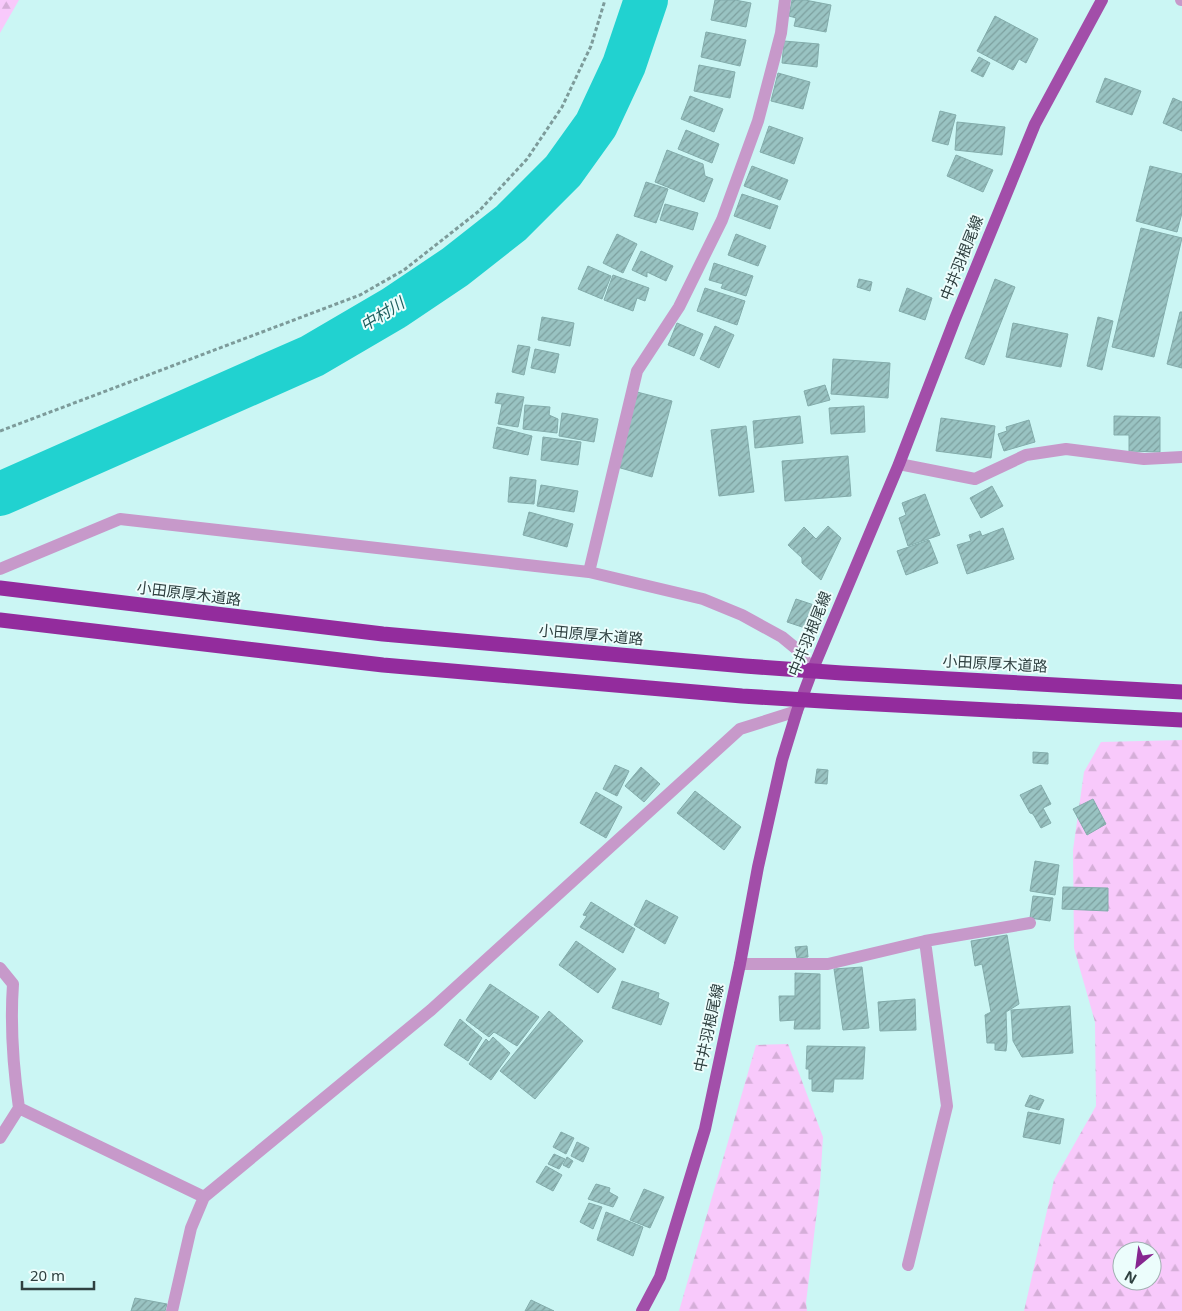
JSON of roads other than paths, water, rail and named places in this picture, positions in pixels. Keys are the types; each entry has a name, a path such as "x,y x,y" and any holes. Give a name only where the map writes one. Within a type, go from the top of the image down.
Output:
{"highway":[{"name":"小田原厚木道路","path":"0,588 383,634 745,666 1182,692"},
{"path":"0,620 383,665 742,696 1182,720"}],"main road":[{"name":"中井羽根尾線","path":"642,1311 660,1277 705,1129 740,964 758,867 782,760 797,711 899,464 955,319 1035,124 1102,0"}],"street":[{"path":"589,572 637,371 679,308 722,220 758,121 781,33 785,0"},
{"path":"899,464 975,479 1026,455 1066,449 1144,459 1182,457"},
{"path":"0,569 120,518 589,572 703,599 742,615 782,637 799,651 812,671"},
{"path":"172,1311 191,1228 204,1196 431,1010 740,729 797,711"},
{"path":"740,964 828,964 926,942 1030,923"},
{"path":"908,1265 947,1106 926,942"},
{"path":"0,968 13,984 11,1013 13,1065 19,1108 0,1138"},
{"path":"19,1108 204,1196"}],"waterway":[{"name":"中村川","path":"0,494 312,356 394,308 455,267 511,223 563,171 596,125 624,65 646,0"}]}
